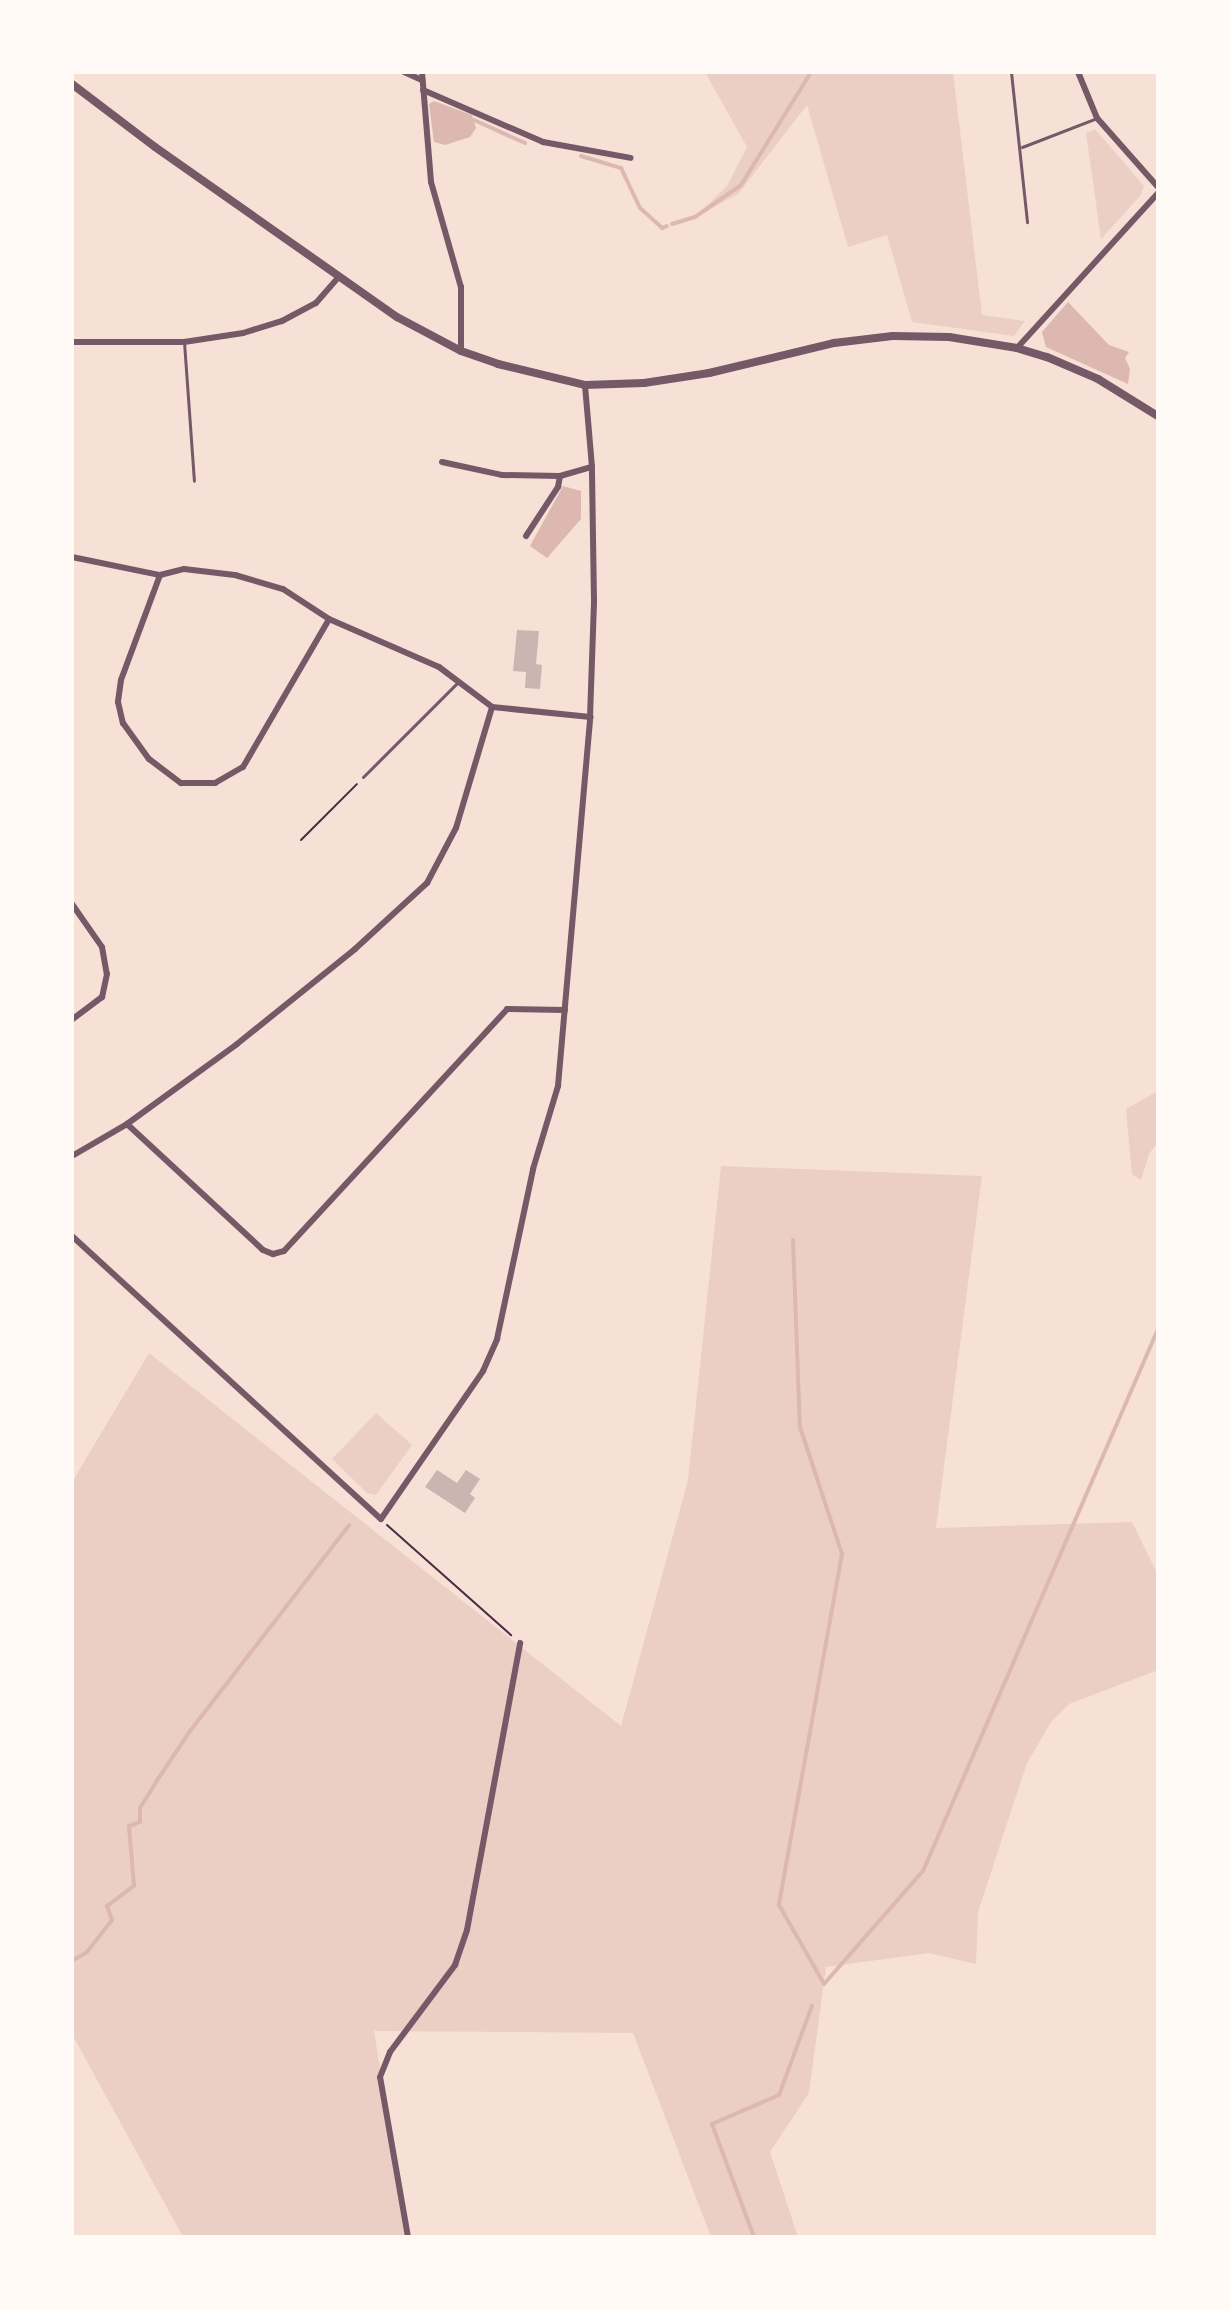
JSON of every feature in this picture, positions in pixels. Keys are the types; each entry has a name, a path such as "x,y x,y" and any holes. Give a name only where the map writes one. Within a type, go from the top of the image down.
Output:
{"street":[{"path":"404,72 422,76 431,182 461,287 461,351"},
{"path":"1017,348 1158,190 1097,118 1078,72"},
{"path":"72,84 338,278 397,317 461,351 545,377 585,385 672,380 834,343 893,336 960,338 1017,348 1098,379 1158,416"},
{"path":"423,90 543,142 631,158"},
{"path":"72,342 184,342 243,333 282,321 316,303 338,278"},
{"path":"72,1236 381,1519 483,1371 497,1339 533,1169 558,1086 590,717 594,601 592,467 585,385"},
{"path":"442,462 502,475 560,476 592,467"},
{"path":"526,536 558,487 560,476"},
{"path":"72,557 160,575 184,569 235,575 283,589 329,619 439,667 492,707 590,717"},
{"path":"160,575 121,680 118,702 123,723 149,759 181,783 215,783 243,767 329,619"},
{"path":"72,1156 127,1124 285,1006 387,922 427,883 456,828 492,707"},
{"path":"72,904 102,947 107,974 102,997 72,1020"},
{"path":"127,1124 263,1250 273,1254 284,1251 507,1009 565,1010"},
{"path":"408,2237 380,2077 390,2052 455,1965 467,1930 520,1643"}],"lane":[{"path":"1011,72 1027,222"},
{"path":"1021,147 1097,118"},
{"path":"184,342 194,481"},
{"path":"363,777 459,681"}],"path":[{"path":"301,840 363,777"},
{"path":"381,1519 520,1643"}],"shaded area":[{"path":"705,72 953,72 982,315 1025,321 1014,336 912,322 887,235 848,247 807,105 738,194 695,217 727,186 747,147"},
{"path":"434,101 472,115 476,128 470,137 445,145 434,142 429,104"},
{"path":"1095,129 1144,186 1141,195 1101,239 1086,133"},
{"path":"1068,302 1109,345 1129,352 1125,358 1130,369 1128,384 1046,347 1042,332"},
{"path":"563,486 581,491 581,519 547,558 530,546"},
{"path":"1158,1091 1158,1142 1149,1154 1141,1180 1132,1174 1126,1109"},
{"path":"721,1166 982,1176 936,1528 1132,1522 1158,1575 1158,1670 1069,1704 1051,1722 1027,1763 978,1912 976,1964 929,1953 826,1967 809,2093 770,2152 798,2237 711,2237 633,2033 374,2031 407,2237 183,2237 72,2034 72,1482 149,1353 621,1726 688,1480"},
{"path":"376,1413 412,1445 376,1495 367,1493 332,1459"}],"building":[{"path":"517,630 539,631 536,664 542,665 540,689 525,688 526,672 513,671"},
{"path":"437,1470 457,1483 466,1470 480,1479 470,1494 475,1498 465,1513 425,1487"}],"waterway":[{"path":"672,224 695,217 741,185 811,72"},
{"path":"474,120 525,143"},
{"path":"581,156 621,168 640,208 662,228 667,226"},
{"path":"793,1240 800,1427 842,1554 779,1905 824,1984 923,1871 1158,1329"},
{"path":"72,1961 87,1952 112,1920 107,1906 134,1886 129,1826 140,1822 140,1808 156,1782 190,1731 349,1525"},
{"path":"754,2237 712,2124 779,2095 812,2006"}]}
